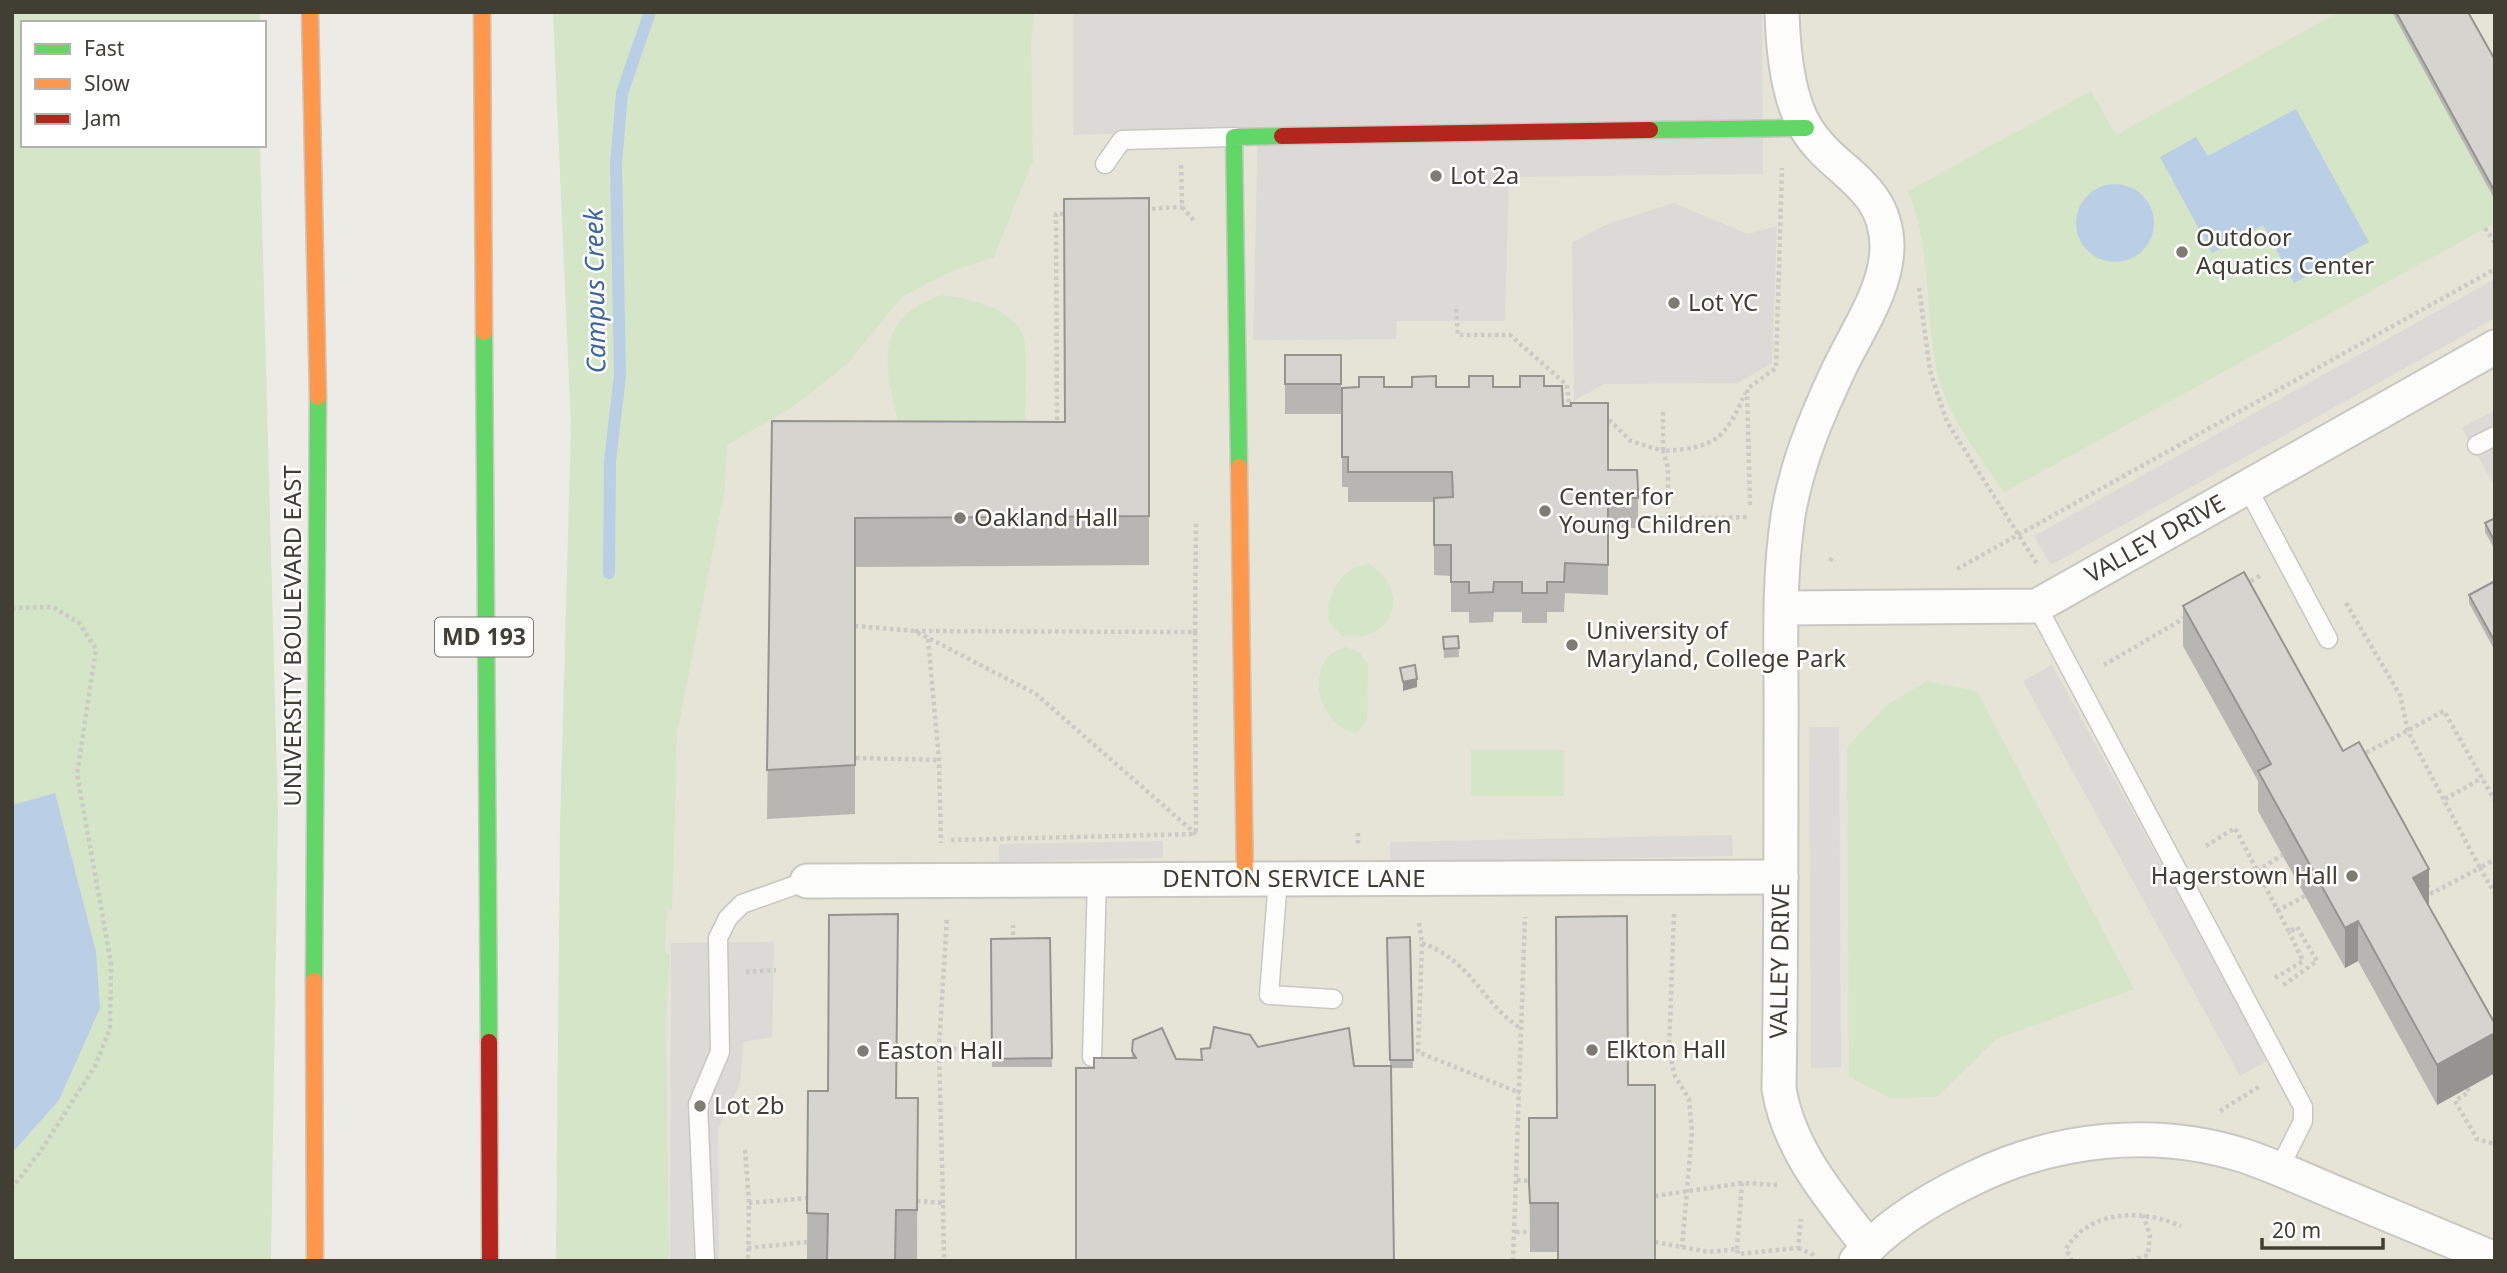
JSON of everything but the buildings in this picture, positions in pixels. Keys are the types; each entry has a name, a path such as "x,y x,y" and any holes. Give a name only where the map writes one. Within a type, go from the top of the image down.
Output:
{"main road":[{"name":"UNIVERSITY BOULEVARD EAST","path":"310,12 318,414 314,702 315,1261"},
{"name":"MD 193","path":"482,12 490,1261"},
{"path":"1244,879 1234,137 1794,128"}],"street":[{"name":"VALLEY DRIVE","path":"1783,12 1794,128 1819,145 1863,184 1876,202 1883,222 1886,255 1878,290 1837,373 1797,469 1782,561 1779,1089 1784,1120 1798,1148 1862,1253"},
{"name":"VALLEY DRIVE","path":"1782,608 2037,606 2495,347"},
{"name":"DENTON SERVICE LANE","path":"807,881 1781,877"},
{"path":"1862,1253 1912,1213 1993,1168 2034,1153 2087,1142 2136,1140 2193,1144 2243,1156 2495,1259"}],"lane":[{"path":"1105,164 1122,140 1234,137"},
{"path":"2477,445 2495,436"},
{"path":"2247,487 2328,639"},
{"path":"2037,606 2286,1072 2302,1107 2303,1121 2279,1169"},
{"path":"1092,1057 1097,879"},
{"path":"1278,879 1269,995 1333,999"},
{"path":"705,1261 698,1104 720,1052 718,938 728,918 743,904 807,881"}],"path":[{"path":"1602,413 1631,441 1663,451 1700,449 1718,438 1733,423 1747,389 1776,368 1794,128"},
{"path":"1195,138 1181,157 1182,207 1196,224"},
{"path":"1132,210 1182,207"},
{"path":"1057,432 1056,214 1082,213"},
{"path":"2485,228 2495,243"},
{"path":"1955,570 2495,269"},
{"path":"1917,279 1936,395 1947,422 1978,467 2005,515"},
{"path":"1456,309 1458,335 1510,335 1567,385 1569,406 1581,405"},
{"path":"1638,519 1750,519 1747,389"},
{"path":"1663,412 1663,451 1668,467 1668,518"},
{"path":"1196,517 1196,834"},
{"path":"2238,588 2287,561"},
{"path":"2340,593 2400,695 2408,732 2495,894"},
{"path":"12,608 53,607 79,623 96,649 77,774 111,963 110,1029 95,1066 40,1152 12,1188"},
{"path":"2104,665 2192,614"},
{"path":"855,626 915,631 1195,632"},
{"path":"915,631 1036,694 1196,834"},
{"path":"928,638 939,760 942,853"},
{"path":"2363,766 2358,757 2444,711 2495,801"},
{"path":"856,758 939,760"},
{"path":"2445,799 2482,778"},
{"path":"2206,846 2235,828 2303,961 2275,978"},
{"path":"941,840 1196,834"},
{"path":"2256,871 2282,855"},
{"path":"2421,874 2432,893 2495,859"},
{"path":"2277,911 2305,895"},
{"path":"1674,909 1669,1051 1675,1076 1689,1099 1692,1132 1682,1247"},
{"path":"1513,1261 1525,917"},
{"path":"1419,923 1422,943 1418,1052 1520,1093"},
{"path":"944,1261 939,1047 947,924"},
{"path":"1013,925 1013,947"},
{"path":"2281,988 2317,961 2297,927 2288,932"},
{"path":"1422,943 1436,948 1472,976 1504,1017 1520,1028"},
{"path":"939,1047 992,1053"},
{"path":"2468,1088 2469,1092 2455,1101 2477,1139 2495,1144"},
{"path":"745,1150 749,1203 748,1261"},
{"path":"1517,1180 1530,1181"},
{"path":"1742,1184 1738,1254 1798,1248 1814,1255"},
{"path":"1655,1196 1742,1184 1789,1186"},
{"path":"749,1203 808,1198"},
{"path":"917,1201 943,1203"},
{"path":"1798,1248 1801,1214"},
{"path":"2131,1261 2148,1255 2150,1235 2143,1215"},
{"path":"2072,1261 2066,1249 2074,1235 2096,1221 2143,1215 2181,1226"},
{"path":"1516,1232 1529,1232"},
{"path":"748,1248 808,1242"},
{"path":"1655,1242 1709,1252 1737,1249"}],"shaded area":[{"name":"University of Maryland, College Park","path":"693,12 2495,12 2495,1261 583,1261"},
{"name":"Lot 2a","path":"1073,12 1762,12 1763,174 1509,177 1505,321 1397,321 1396,339 1253,340 1258,130 1073,135"},
{"name":"Lot YC","path":"1674,203 1748,234 1777,226 1772,363 1738,383 1604,384 1574,401 1572,243 1605,225"},
{"path":"2495,279 2495,318 2051,565 2034,536"},
{"path":"2495,410 2495,487 2462,428"},
{"path":"2052,665 2269,1060 2240,1076 2023,681"},
{"path":"1809,727 1839,727 1841,1067 1811,1068"},
{"path":"1732,835 1733,856 1390,863 1390,842"},
{"path":"1163,841 1163,858 999,862 999,844"},
{"name":"Lot 2b","path":"774,942 772,1037 743,1042 740,1084 718,1129 719,1261 670,1261 671,943"}],"green space":[{"path":"12,12 260,12 260,21 21,21 21,147 260,147 278,814 271,1261 12,1261"},
{"path":"553,12 1034,12 1031,43 1033,161 994,257 945,274 902,297 847,364 794,406 727,445 725,488 677,734 672,911 667,908 665,952 670,955 666,1022 669,1261 556,1261 560,826 571,427"},
{"name":"Outdoor Aquatics Center","path":"2339,12 2464,12 2495,68 2495,223 2004,492 1954,417 1940,384 1921,233 1908,191 2091,91 2116,135"},
{"path":"941,295 988,306 1017,325 1025,341 1025,423 899,427 890,383 888,347 893,332 903,318"},
{"path":"1368,564 1381,573 1389,584 1393,597 1392,610 1387,621 1377,630 1362,636 1342,636 1329,622 1332,593 1342,577"},
{"path":"1346,647 1359,652 1368,665 1367,721 1357,733 1343,728 1332,719 1320,692 1319,678 1323,664 1332,654"},
{"path":"1927,681 1977,691 2134,989 1996,1039 1937,1097 1891,1098 1849,1077 1847,747 1888,704"},
{"path":"1471,750 1564,750 1564,796 1471,796"}],"water":[{"path":"2296,109 2369,242 2294,283 2263,225 2212,253 2160,157 2196,137 2208,156"},
{"path":"2115,184 2130,187 2142,196 2151,208 2154,223 2151,238 2142,250 2130,259 2115,262 2100,259 2088,250 2079,238 2076,223 2079,208 2088,196 2100,187"},
{"path":"55,793 96,952 100,1008 59,1100 12,1153 12,805"}],"waterway":[{"name":"Campus Creek","path":"609,573 610,461 620,375 616,164 622,93 650,12"}],"traffic: fast":[{"path":"1650,130 1806,128"},
{"path":"1239,467 1234,137 1282,136"},
{"path":"484,332 489,1042"},
{"path":"314,981 318,397"}],"traffic: slow":[{"path":"310,12 318,397"},
{"path":"482,12 484,332"},
{"path":"1239,467 1245,879"},
{"path":"314,981 315,1261"}],"traffic: jam":[{"path":"1282,136 1650,130"},
{"path":"489,1042 490,1261"}],"place":[{"name":"Lot 2a","path":"1436,176"},
{"name":"Outdoor Aquatics Center","path":"2182,252"},
{"name":"Lot YC","path":"1674,303"},
{"name":"Center for Young Children","path":"1545,511"},
{"name":"Oakland Hall","path":"960,518"},
{"name":"University of Maryland, College Park","path":"1572,645"},
{"name":"Hagerstown Hall","path":"2352,876"},
{"name":"Elkton Hall","path":"1592,1050"},
{"name":"Easton Hall","path":"863,1051"},
{"name":"Lot 2b","path":"700,1106"}]}
